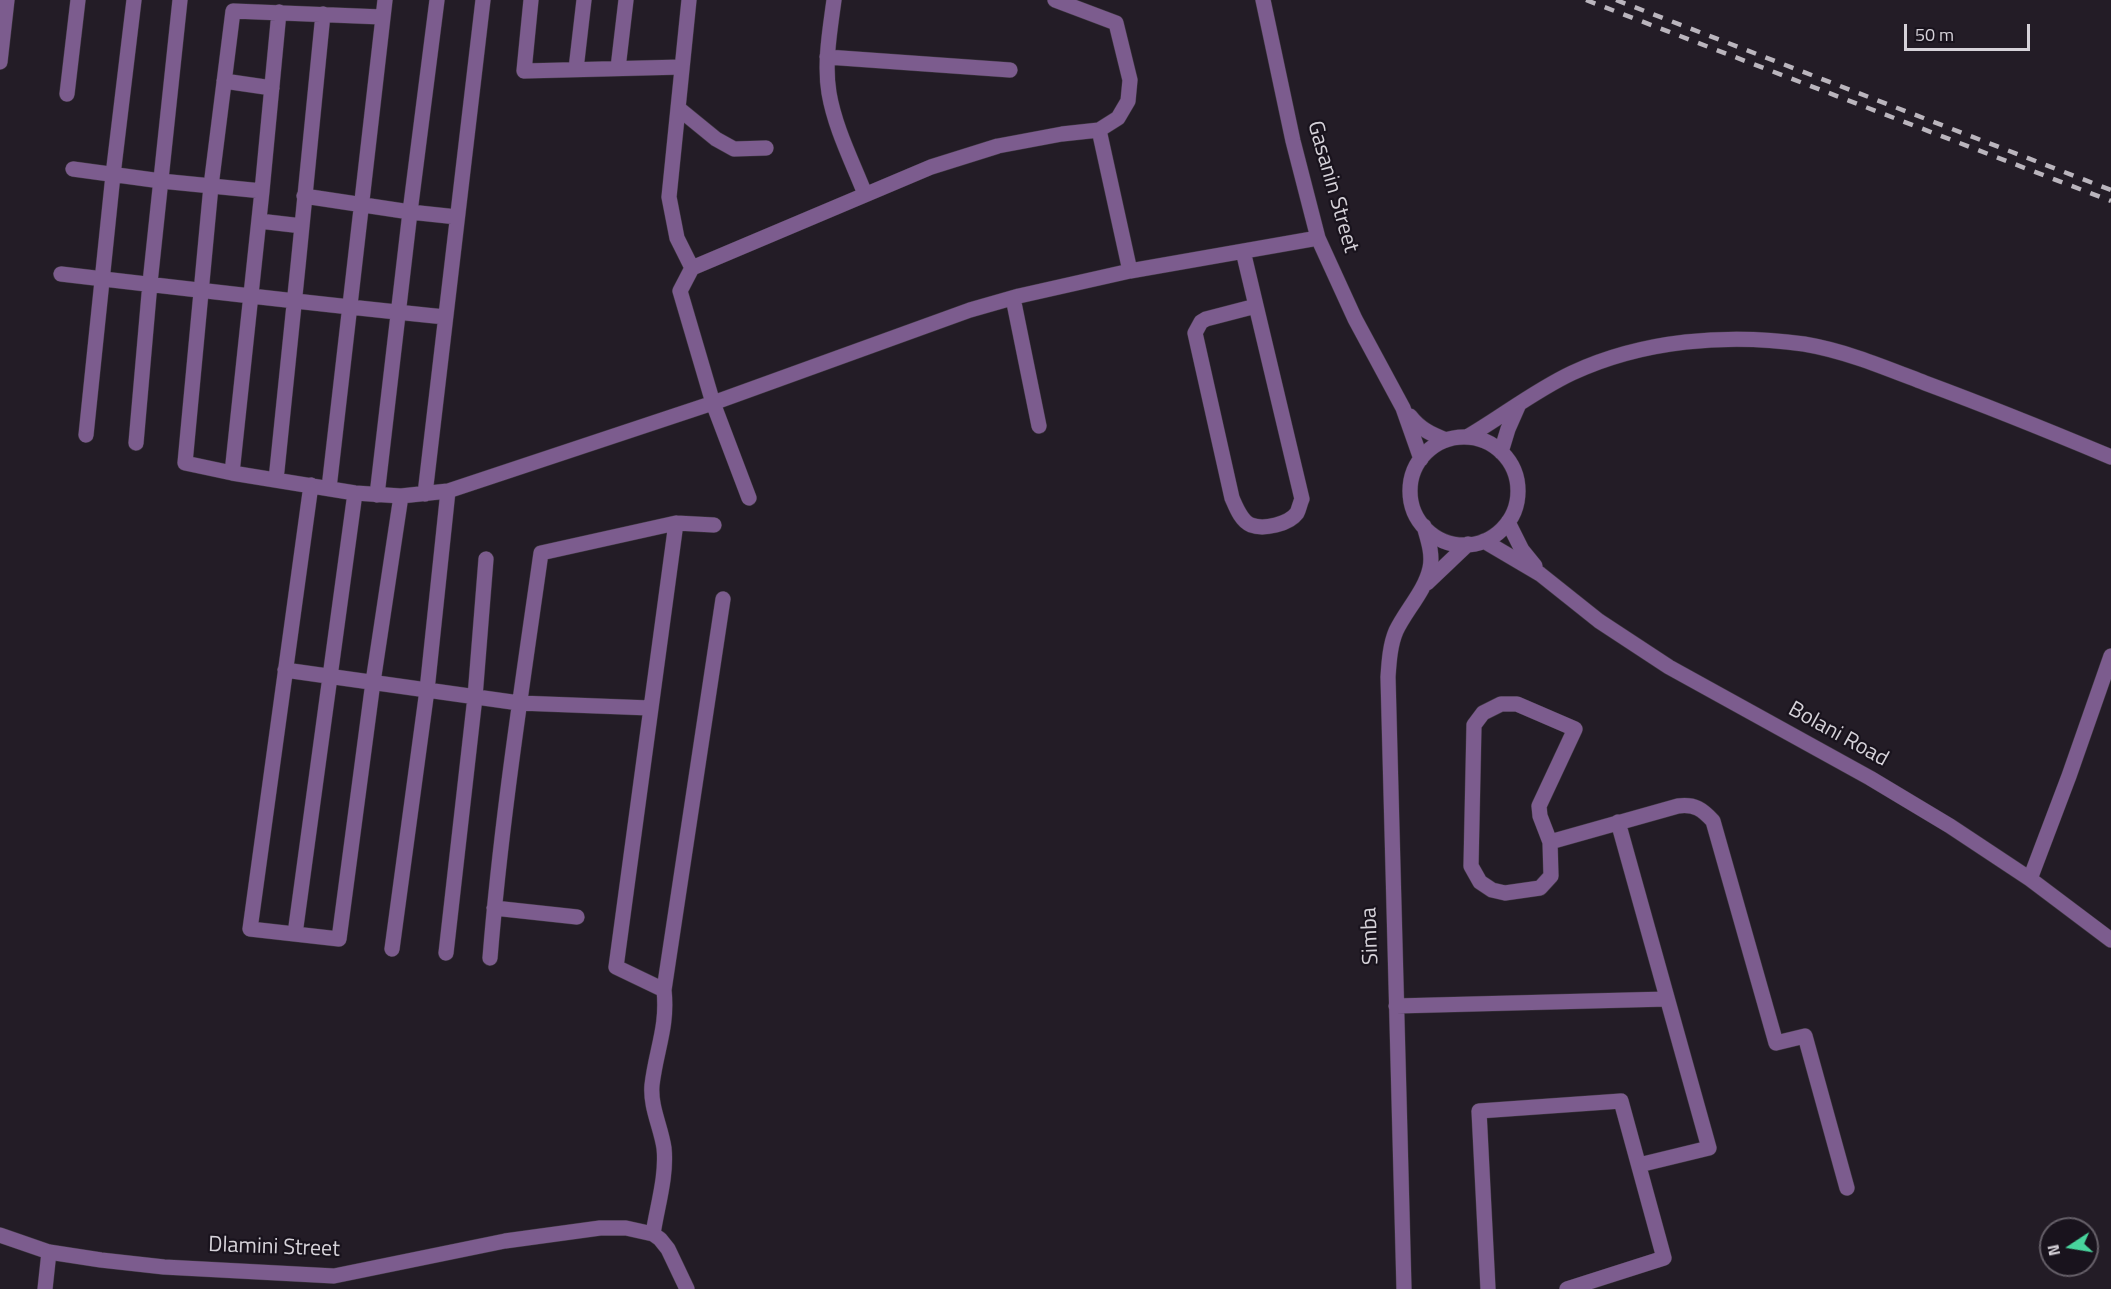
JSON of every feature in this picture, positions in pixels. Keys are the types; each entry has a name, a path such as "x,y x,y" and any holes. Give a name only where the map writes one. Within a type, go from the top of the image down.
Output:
{"street":[{"path":"0,62 7,0"},
{"path":"67,94 78,0"},
{"path":"86,435 134,0"},
{"path":"136,443 150,283 180,0"},
{"path":"329,488 385,0"},
{"path":"377,495 437,0"},
{"path":"425,494 483,0"},
{"path":"531,0 524,71 682,67"},
{"path":"576,69 584,0"},
{"path":"618,68 626,0"},
{"path":"689,0 669,196 677,238 692,268"},
{"path":"834,0 827,57 829,92 865,194"},
{"path":"749,498 713,403 680,291 692,268 931,167 998,146 1062,134 1099,130 1118,118 1128,102 1130,80 1116,23 1055,0"},
{"name":"Gasanin Street","path":"1263,0 1293,141 1318,238 1355,319 1403,408 1421,459"},
{"path":"382,17 233,11 211,186 185,463 356,493 401,496 448,491 713,403 938,321 1013,298 1130,271 1318,238"},
{"path":"232,473 279,12"},
{"path":"276,480 296,300 304,196 323,14"},
{"path":"827,57 1010,70"},
{"path":"224,81 272,88"},
{"path":"678,108 716,139 734,149 766,148"},
{"path":"1099,130 1130,271"},
{"path":"73,169 262,191"},
{"path":"304,196 458,217"},
{"path":"259,221 302,226"},
{"path":"1243,251 1302,499 1297,513 1288,520 1263,526 1252,525 1244,520 1232,498 1195,333 1201,322 1206,319 1256,306"},
{"path":"60,274 445,317"},
{"path":"1013,298 1039,426"},
{"path":"1467,437 1537,390 1574,372 1610,359 1646,349 1697,341 1763,340 1805,345 1845,354 1955,394 2111,456"},
{"path":"1501,452 1520,401"},
{"name":"Gasanin Street","path":"1403,408 1416,424 1429,433 1446,440"},
{"path":"1421,590 1430,566 1430,550 1424,526 1413,507 1411,490 1413,474 1421,459 1432,448 1446,440 1467,437 1483,441 1501,452 1513,469 1517,483 1516,503 1508,522 1498,532 1484,541 1457,544 1441,539 1424,526"},
{"path":"311,485 250,929 339,939 373,682 401,496"},
{"path":"392,949 427,690 448,491"},
{"path":"296,934 356,493"},
{"name":"Bolani Road","path":"1508,522 1522,550 1540,574"},
{"path":"490,958 519,703 541,553 676,523 714,525"},
{"path":"664,990 616,967 676,523"},
{"name":"Bolani Road","path":"1484,541 1540,574 1599,621 1669,667 1870,778 1950,826 2030,879 2111,940"},
{"path":"1421,590 1468,544"},
{"path":"446,953 475,697 486,559"},
{"name":"Simba","path":"1404,1289 1389,660 1396,632 1421,590"},
{"path":"687,1289 668,1249 653,1234 665,1164 653,1104 652,1086 664,1026 666,1009 664,990 723,599"},
{"path":"2030,879 2111,656"},
{"path":"285,670 519,703 650,708"},
{"path":"1501,704 1517,705 1575,729 1539,806 1540,816 1550,842 1551,876 1540,888 1505,893 1492,890 1480,882 1471,866 1474,725 1483,714 1501,704"},
{"path":"1550,842 1691,804 1703,810 1713,821 1776,1043 1805,1036 1847,1188"},
{"path":"1618,822 1709,1148 1639,1165"},
{"path":"494,908 577,917"},
{"path":"1396,1006 1667,999"},
{"path":"1488,1289 1479,1111 1621,1101 1664,1258 1567,1289"},
{"name":"Dlamini Street","path":"0,1236 49,1252 101,1260 335,1282 471,1247 534,1237 613,1227 653,1234"},
{"path":"45,1289 49,1252"}],"railway":[{"path":"1586,0 2111,201"},
{"path":"1616,0 2111,190"}]}
